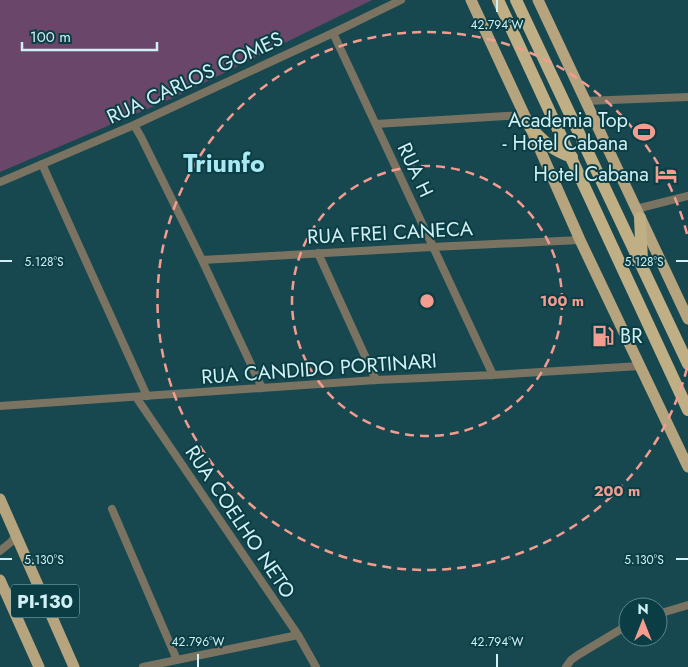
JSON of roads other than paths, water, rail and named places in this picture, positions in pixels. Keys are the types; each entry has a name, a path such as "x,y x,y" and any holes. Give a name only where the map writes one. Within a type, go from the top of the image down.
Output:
{"highway":[{"path":"498,0 688,410"},
{"path":"516,0 688,364"},
{"path":"530,127 554,150 572,157"},
{"path":"638,214 642,267"}],"main road":[{"path":"471,0 580,240 688,467"},
{"path":"538,0 638,214 684,302 688,319"},
{"name":"PI-130","path":"0,499 74,667"},
{"name":"PI-130","path":"0,580 39,667"}],"street":[{"name":"RUA CARLOS GOMES","path":"0,182 134,125 401,0"},
{"name":"RUA H","path":"333,33 494,375"},
{"path":"586,101 688,97"},
{"path":"376,124 524,115"},
{"path":"134,125 202,260 262,388"},
{"path":"42,164 147,396"},
{"path":"638,214 688,196"},
{"name":"RUA FREI CANECA","path":"202,260 432,246 580,240"},
{"path":"318,253 376,380"},
{"name":"RUA CANDIDO PORTINARI","path":"0,406 376,380 640,366"},
{"name":"RUA COELHO NETO","path":"136,397 298,636 316,667"},
{"path":"112,509 177,660"},
{"path":"0,551 16,535"},
{"path":"668,611 688,605"},
{"path":"566,667 578,655 618,631"},
{"path":"143,667 298,636"}],"place":[{"name":"Academia Top - Hotel Cabana","path":"644,132"},
{"name":"Hotel Cabana","path":"666,174"},
{"name":"BR","path":"603,336"}],"district":[{"name":"Triunfo","path":"224,163"}]}
